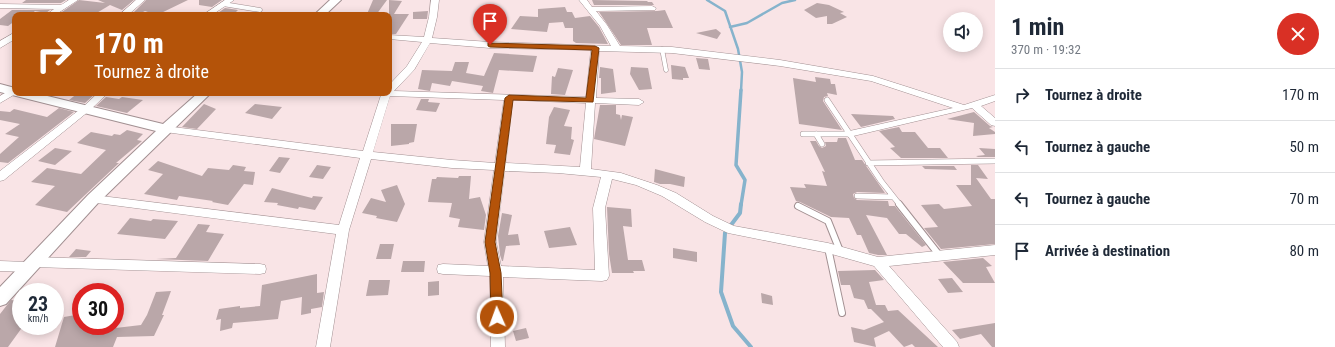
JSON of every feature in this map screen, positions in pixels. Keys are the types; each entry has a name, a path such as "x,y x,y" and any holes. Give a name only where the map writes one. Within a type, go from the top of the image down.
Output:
{"street":[{"path":"54,12 74,0"},
{"path":"127,12 141,0"},
{"path":"322,12 336,0"},
{"path":"392,87 414,65 427,40 434,17 435,0"},
{"path":"583,0 592,10 618,48"},
{"path":"211,12 226,2"},
{"path":"0,6 62,7"},
{"path":"592,10 652,8"},
{"path":"392,37 490,45 662,49 772,62 837,72 873,80 969,106 995,123"},
{"path":"0,45 12,38"},
{"path":"585,172 595,48"},
{"path":"0,88 12,91"},
{"path":"392,93 639,102"},
{"path":"0,100 12,94"},
{"path":"32,96 165,129 367,156 470,166 585,172 607,175 650,186 670,195 726,228 834,250 878,262 995,250"},
{"path":"0,177 101,96"},
{"path":"0,299 93,199 165,129 202,96"},
{"path":"323,347 343,230 367,156 384,96"},
{"path":"498,347 496,273 490,242 509,98"},
{"path":"849,134 969,106 995,98"},
{"path":"443,269 496,273 602,276 599,208 607,175"},
{"path":"93,199 343,230"},
{"path":"878,262 952,347"},
{"path":"0,266 31,264 260,269"}],"lane":[{"path":"226,2 260,10"},
{"path":"662,49 666,70"},
{"path":"827,100 868,163 940,256"},
{"path":"803,134 849,134"},
{"path":"816,134 822,144"},
{"path":"868,163 995,160"},
{"path":"857,196 893,197"},
{"path":"798,206 828,221 834,250 842,313"}],"building":[{"path":"26,0 66,0 61,3 22,3"},
{"path":"79,0 105,3 98,0 134,0 122,10 110,5 98,12 62,12"},
{"path":"146,0 188,0 163,12 134,12"},
{"path":"199,0 222,0 212,7 199,5"},
{"path":"373,0 387,0 378,12 368,12"},
{"path":"389,0 402,1 394,14 409,14 396,34 392,34 392,12 389,12"},
{"path":"592,0 647,1 652,2 654,5 594,5"},
{"path":"817,3 829,5 844,12 840,13 847,17 832,24 827,24 827,16 816,18 804,10"},
{"path":"565,7 567,12 572,12 575,18 590,16 599,27 608,44 576,43 573,41 573,28 565,28 563,22 549,23 547,32 511,29 520,16 538,17 538,9"},
{"path":"225,8 238,10 236,12 219,12"},
{"path":"12,10 50,10 47,12 12,12 12,23 8,26 0,25 0,19"},
{"path":"665,10 673,28 647,28 652,45 621,45 599,12 657,11"},
{"path":"428,11 427,19 413,19 413,12"},
{"path":"486,12 496,13 483,38"},
{"path":"716,29 721,33 717,39 696,33"},
{"path":"494,53 537,56 533,72 499,70 493,93 481,91 483,86 452,81 450,86 432,83 430,91 418,89 422,70 452,71 455,62 469,62 466,73 484,76"},
{"path":"696,58 708,59 710,70 699,69"},
{"path":"671,65 685,67 689,78 683,78 683,80 672,79"},
{"path":"600,67 613,69 616,92 601,94 601,78 599,78"},
{"path":"631,67 648,68 652,89 639,90 630,74"},
{"path":"558,68 573,70 565,95 551,94 552,76 555,77"},
{"path":"815,77 830,79 831,84 835,84 837,95 827,93 828,96 824,97 823,101 842,130 799,124 793,78 816,82"},
{"path":"74,96 93,96 85,103 69,100"},
{"path":"106,97 119,99 122,97 143,100 127,113 96,106"},
{"path":"421,99 429,99 428,102 440,103 436,112 416,110"},
{"path":"204,104 216,109 197,129 182,127"},
{"path":"255,104 282,107 272,119 245,113"},
{"path":"600,105 616,105 616,114 620,115 621,120 622,115 633,117 625,146 594,139"},
{"path":"554,107 570,110 564,126 572,127 571,139 574,140 570,155 554,153 556,145 546,144 549,117"},
{"path":"59,108 74,112 8,163 0,162 0,154 19,137 5,134 20,124 0,120 0,111 10,112 14,109 47,117"},
{"path":"974,112 993,127 989,128 995,132 995,134 973,136 974,123 947,119"},
{"path":"851,114 893,116 895,119 861,127"},
{"path":"391,124 417,124 414,142 391,146"},
{"path":"899,127 902,132 915,132 928,148 940,148 948,158 901,158 890,148 895,147 879,131"},
{"path":"127,130 143,134 137,140 142,141 116,163 119,163 67,212 35,205 55,186 31,182 47,168 81,174 106,150 77,143 91,132 112,136 114,134 120,135"},
{"path":"838,138 846,138 855,160 862,160 885,193 857,192 853,194 854,198 857,200 888,201 889,206 895,206 926,245 922,247 906,234 899,234 887,218 866,215 887,255 869,253 861,235 857,235 849,218 831,217 796,201 790,187 806,188 804,184 827,186 822,171 825,172 810,141 816,141 822,148 826,146 825,142 837,142"},
{"path":"55,148 72,151 55,165 38,161"},
{"path":"979,148 995,149 995,157 976,156 985,155"},
{"path":"279,157 290,158 280,173 269,171"},
{"path":"158,161 202,176 208,168 229,170 233,165 246,167 244,171 255,172 253,185 244,184 228,205 212,202 213,201 179,196 177,200 144,194 163,174 148,170"},
{"path":"317,165 331,167 323,179 309,177"},
{"path":"971,165 978,165 988,179 976,178 991,199 995,199 995,244 941,249 924,228 938,227 921,205 939,204 944,209 972,206 956,185 971,185"},
{"path":"922,166 954,166 957,170 925,169"},
{"path":"655,169 685,177 684,187 654,182"},
{"path":"459,176 471,176 469,199 480,197 486,215 484,230 458,227 460,219 449,217 452,203 428,202 432,179 436,179 437,177 458,178"},
{"path":"397,185 405,204 397,222 376,218 377,216 362,213 371,198 386,202 381,190"},
{"path":"272,188 312,198 313,196 323,197 315,210 299,207 298,209 277,205 278,203 264,202"},
{"path":"607,207 631,209 632,227 623,226 628,260 642,260 645,271 633,271 634,273 612,273 609,254"},
{"path":"502,213 512,215 508,235 518,234 520,245 506,246 503,261 500,255 498,236"},
{"path":"130,218 151,221 153,219 178,221 165,239 117,234"},
{"path":"198,224 210,225 206,232 224,234 208,261 156,259 176,258"},
{"path":"570,227 577,245 549,248 544,231"},
{"path":"380,244 394,244 391,259 376,259"},
{"path":"673,248 697,252 697,262 673,258"},
{"path":"76,249 91,251 86,257 69,257"},
{"path":"983,258 992,266 986,267 995,283 963,283 943,262"},
{"path":"403,261 425,261 424,272 401,272"},
{"path":"875,270 884,280 869,282 876,305 885,305 888,311 898,310 938,347 915,347 912,344 904,347 889,331 874,338 876,347 854,342 851,327 864,330 884,322 871,309 868,309 864,300 854,298 850,285 841,285 838,271"},
{"path":"317,274 317,293 324,292 322,307 311,309 311,313 301,315 302,297 281,301 278,319 233,323 232,328 220,331 221,319 216,320 219,309 240,306 240,308 260,306 262,285"},
{"path":"952,278 963,292 948,293 938,279"},
{"path":"369,280 390,280 388,295 366,296"},
{"path":"439,281 439,295 428,296 428,282"},
{"path":"171,291 162,315 164,315 154,336 117,337 113,347 55,347 59,335 64,335 64,317 72,316 72,335 124,335 124,327 141,325 147,315 156,292"},
{"path":"761,293 772,296 773,305 762,303"},
{"path":"12,300 12,335 17,335 8,347 0,347 0,314"},
{"path":"995,323 995,347 992,347 981,334 960,339 952,330"},
{"path":"526,328 529,338 516,341 513,331"}],"waterway":[{"path":"707,0 725,11 730,27"},
{"path":"730,27 747,23 782,3 795,0"},
{"path":"730,27 738,49 742,72 741,91"},
{"path":"741,90 736,165 745,180 741,205"},
{"path":"741,204 740,213 725,233 721,292 733,326 751,347"}],"route":[{"path":"490,45 595,48 590,101 509,98 490,242 496,273 497,317"}]}
